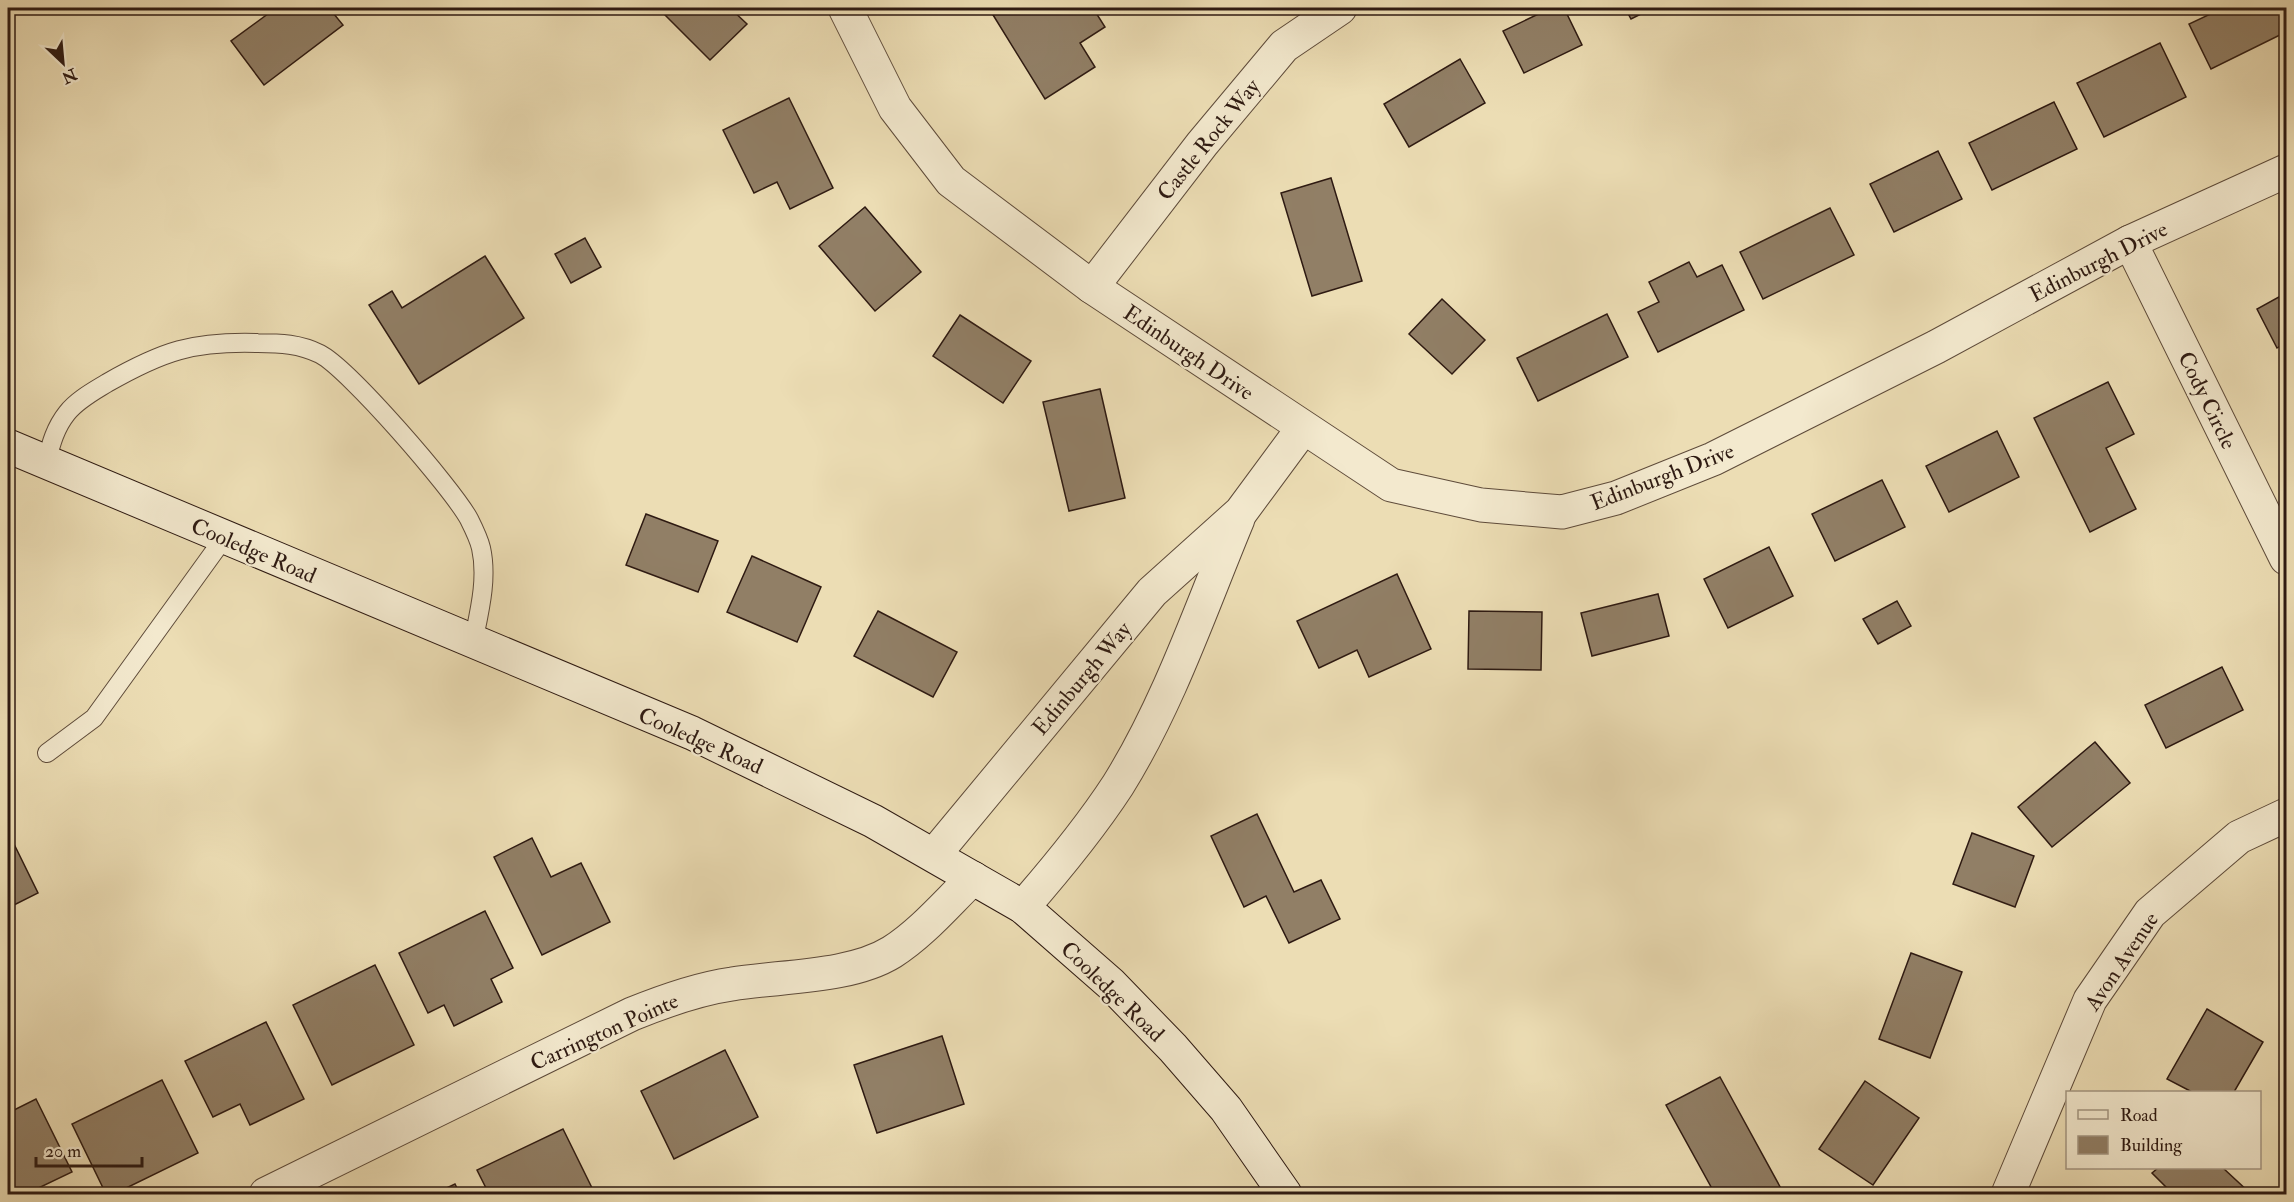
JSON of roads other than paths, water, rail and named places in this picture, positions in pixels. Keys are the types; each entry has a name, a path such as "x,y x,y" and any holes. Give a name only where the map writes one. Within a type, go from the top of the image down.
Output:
{"street":[{"name":"Edinburgh Drive","path":"845,8 895,108 951,181 1092,287 1391,485 1481,505 1562,512 1616,498 1713,459 1936,347 2130,242 2286,171"},
{"name":"Castle Rock Way","path":"1092,287 1202,144 1284,46 1340,8"},
{"name":"Cody Circle","path":"2130,242 2286,558"},
{"name":"Edinburgh Way","path":"934,855 1152,592 1241,512 1304,428"},
{"name":"Cooledge Road","path":"8,446 692,733 873,821 1023,907 1111,984 1173,1048 1226,1109 1285,1194"},
{"name":"Edinburgh Way","path":"1023,907 1082,836 1118,783 1160,706 1241,512"},
{"name":"Avon Avenue","path":"2008,1194 2090,1000 2150,913 2239,837 2286,815"},
{"name":"Carrington Pointe","path":"266,1194 632,1014 665,1000 729,984 846,969 872,962 891,953 911,939 973,878"}],"lane":[{"path":"46,462 54,432 68,411 92,392 135,367 172,351 213,342 293,344 321,354 358,387 387,419 468,518 481,549 483,587 473,643"},
{"path":"47,753 94,718 224,538"}]}
